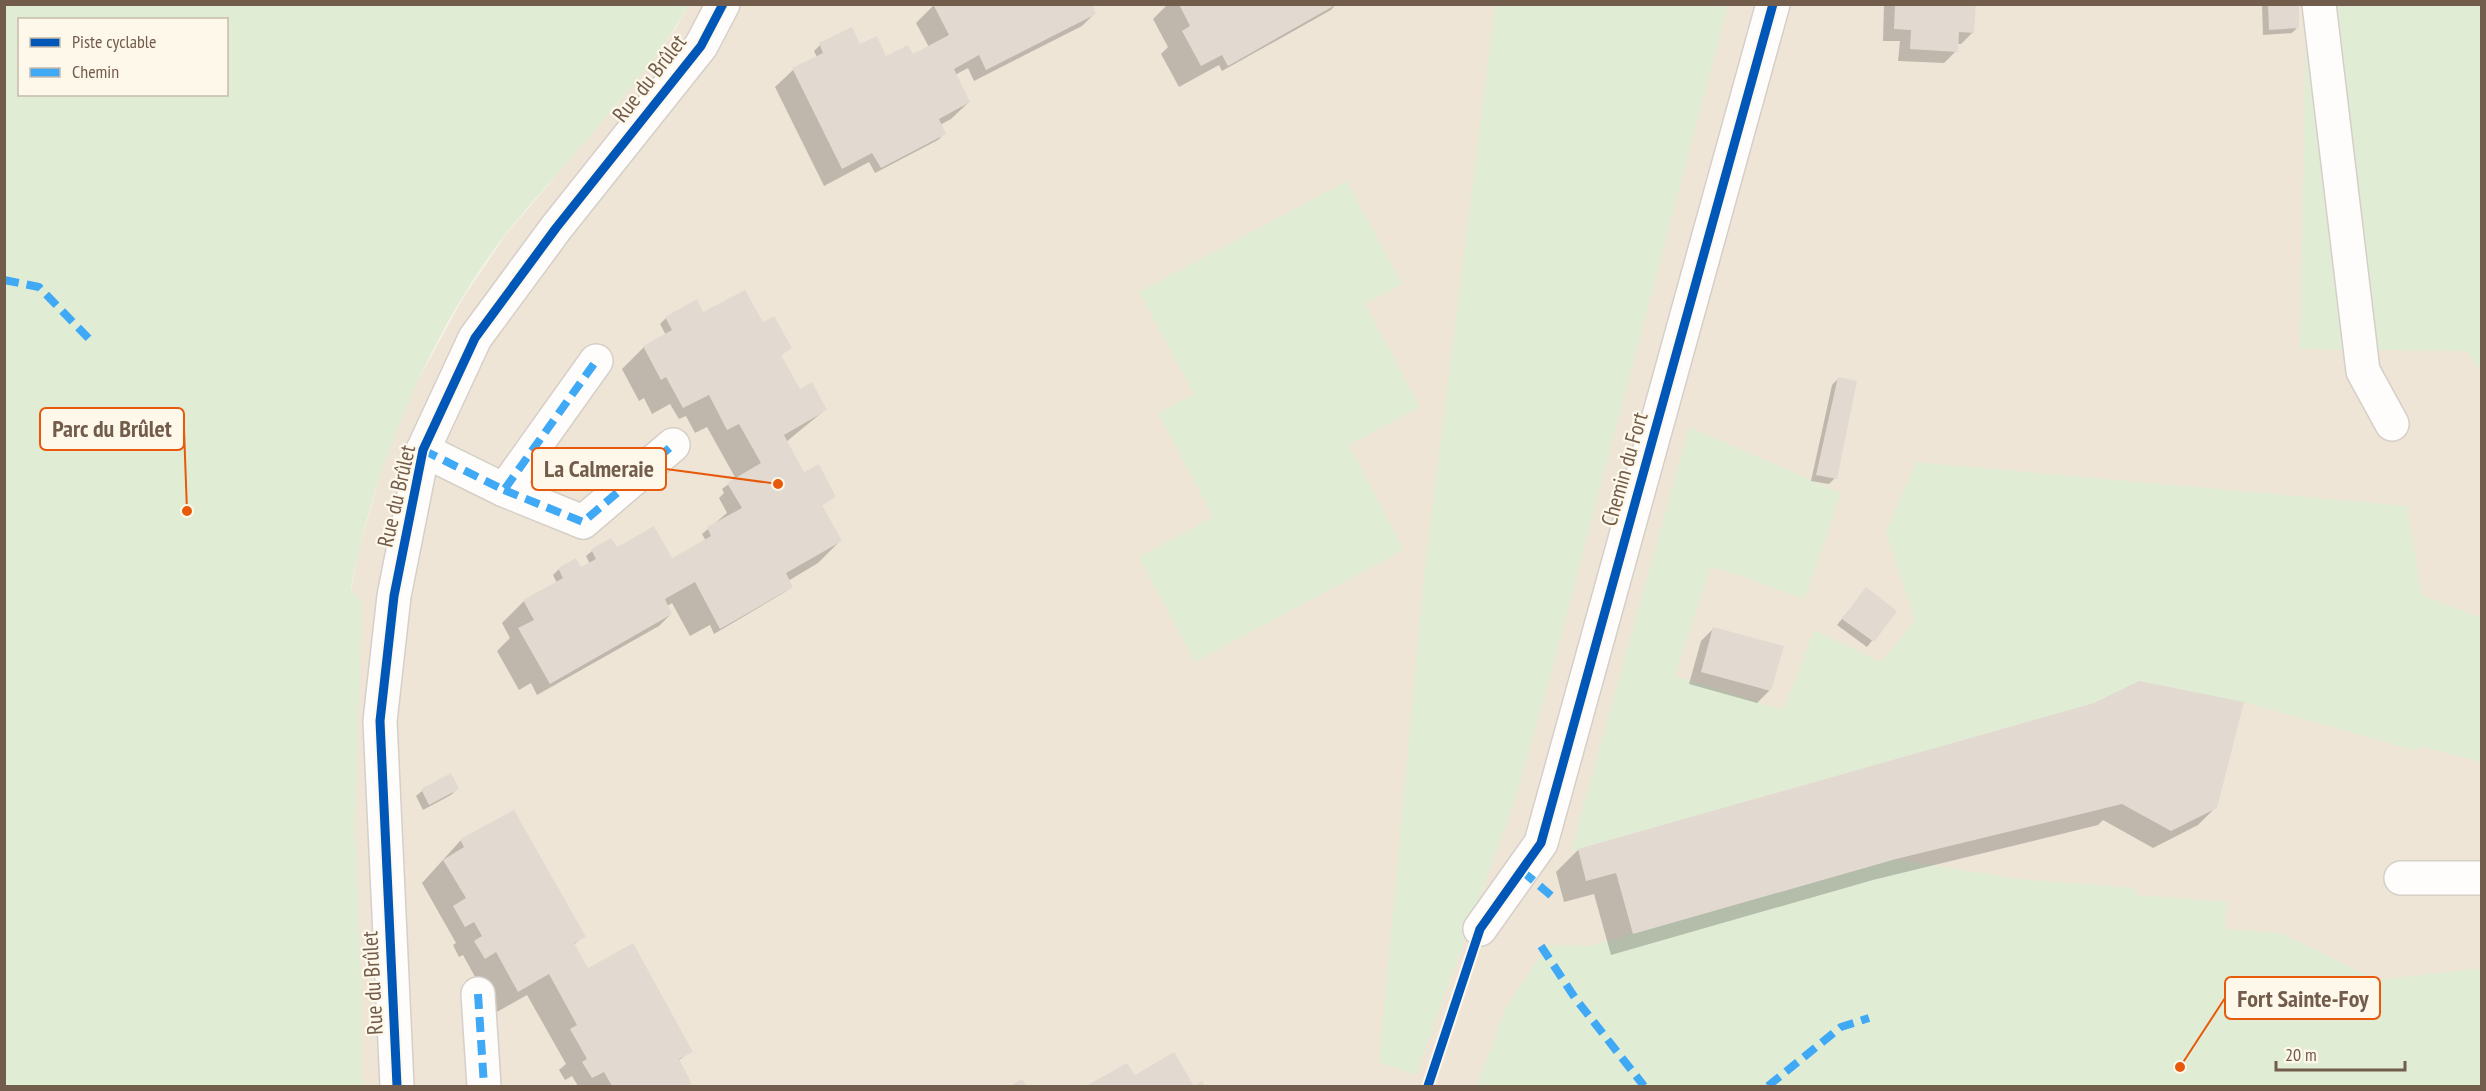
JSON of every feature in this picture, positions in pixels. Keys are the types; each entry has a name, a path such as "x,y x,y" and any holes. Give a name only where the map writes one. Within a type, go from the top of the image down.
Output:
{"street":[{"name":"Rue du Brûlet","path":"397,1086 380,721 394,596 423,450 475,338 556,228 701,46 723,4"},
{"name":"Chemin du Fort","path":"1480,929 1540,843 1773,4"},
{"path":"2319,4 2363,371 2392,424"},
{"path":"504,490 596,361"},
{"path":"423,450 504,490 584,522 673,445"},
{"path":"2401,878 2481,878"},
{"path":"478,994 484,1086"}],"shaded area":[{"path":"689,5 2481,5 2481,1086 346,1086 341,647 358,553 382,468 412,391 463,298 505,236 642,73 676,28"}],"green space":[{"path":"5,4 689,5 649,65 529,206 478,272 429,357 408,402 374,496 351,588 362,604 355,826 362,997 362,1086 5,1086"},
{"path":"1495,5 1728,5 1551,674 1516,797 1416,1075 1379,1062 1425,565"},
{"path":"2313,5 2481,5 2481,372 2467,351 2300,349 2306,29"},
{"path":"1347,181 1402,284 1365,304 1420,407 1349,445 1404,550 1195,662 1139,557 1213,517 1158,413 1194,394 1139,292"},
{"path":"1689,427 1841,493 1805,599 1711,566 1675,676 1783,710 1814,630 1881,662 1915,620 1886,532 1916,462 2407,506 2422,595 2481,618 2481,762 2419,746 2416,751 2244,702 2139,681 2094,703 1571,851"},
{"path":"1896,859 2019,879 2135,888 2135,895 2227,902 2225,929 2281,933 2376,980 2473,969 2481,971 2481,1086 1477,1086 1506,1007 1548,945 1589,946"}],"building":[{"path":"933,4 1092,4 1096,14 986,70 979,55 954,69 970,102 939,119 946,134 881,168 872,153 842,169 792,68 823,53 819,43 852,27 860,44 877,36 886,56 908,45 913,54 949,35"},
{"path":"1179,4 1337,4 1228,66 1222,55 1201,66 1182,31 1190,26"},
{"path":"1895,4 1976,4 1974,33 1959,32 1958,52 1910,49 1911,30 1894,29"},
{"path":"2268,4 2299,4 2299,28 2269,30"},
{"path":"745,290 763,322 774,316 792,348 781,355 800,389 812,382 827,410 784,435 804,472 819,464 836,497 822,505 842,541 786,573 793,587 720,629 695,582 665,599 672,614 550,684 518,628 534,620 523,600 563,578 558,568 576,558 581,567 596,559 591,549 611,538 617,547 654,526 672,558 711,536 707,527 742,508 727,483 761,463 739,424 727,430 709,395 683,408 666,377 661,380 643,346 672,330 665,317 697,299 703,312"},
{"path":"1838,377 1857,381 1837,479 1816,475"},
{"path":"1866,587 1897,611 1874,642 1842,619"},
{"path":"1713,627 1784,646 1771,691 1701,672"},
{"path":"2139,681 2244,702 2217,808 2171,831 2122,804 1896,859 1633,934 1616,873 1586,881 1578,849 2094,703"},
{"path":"451,773 459,789 429,805 421,789"},
{"path":"514,810 586,937 574,943 588,968 633,943 693,1052 679,1059 692,1084 687,1086 612,1086 604,1072 592,1078 582,1062 587,1059 570,1029 577,1025 549,974 518,992 496,952 485,959 474,941 482,936 474,922 465,927 453,906 466,898 443,860 464,847 460,839"},
{"path":"1174,1052 1194,1086 1086,1086 1127,1063 1135,1075"},
{"path":"1022,1079 1027,1086 1010,1086"},
{"path":"1202,1081 1205,1086 1194,1086"}],"marked path":[{"path":"4,280 39,287 93,343"},
{"path":"423,450 504,490 596,361"},
{"path":"504,490 583,522 673,445"},
{"path":"1522,871 1554,898"},
{"path":"1541,946 1575,998 1644,1086"},
{"path":"478,994 484,1086"},
{"path":"1768,1086 1841,1027 1869,1018"}],"cycle path":[{"path":"397,1086 380,721 394,596 423,450 475,338 556,228 701,46 723,4"},
{"path":"1428,1086 1480,929 1541,843 1773,4"}],"place":[{"name":"La Calmeraie","path":"778,484"},
{"name":"Parc du Brûlet","path":"187,511"},
{"name":"Fort Sainte-Foy","path":"2180,1067"}]}
